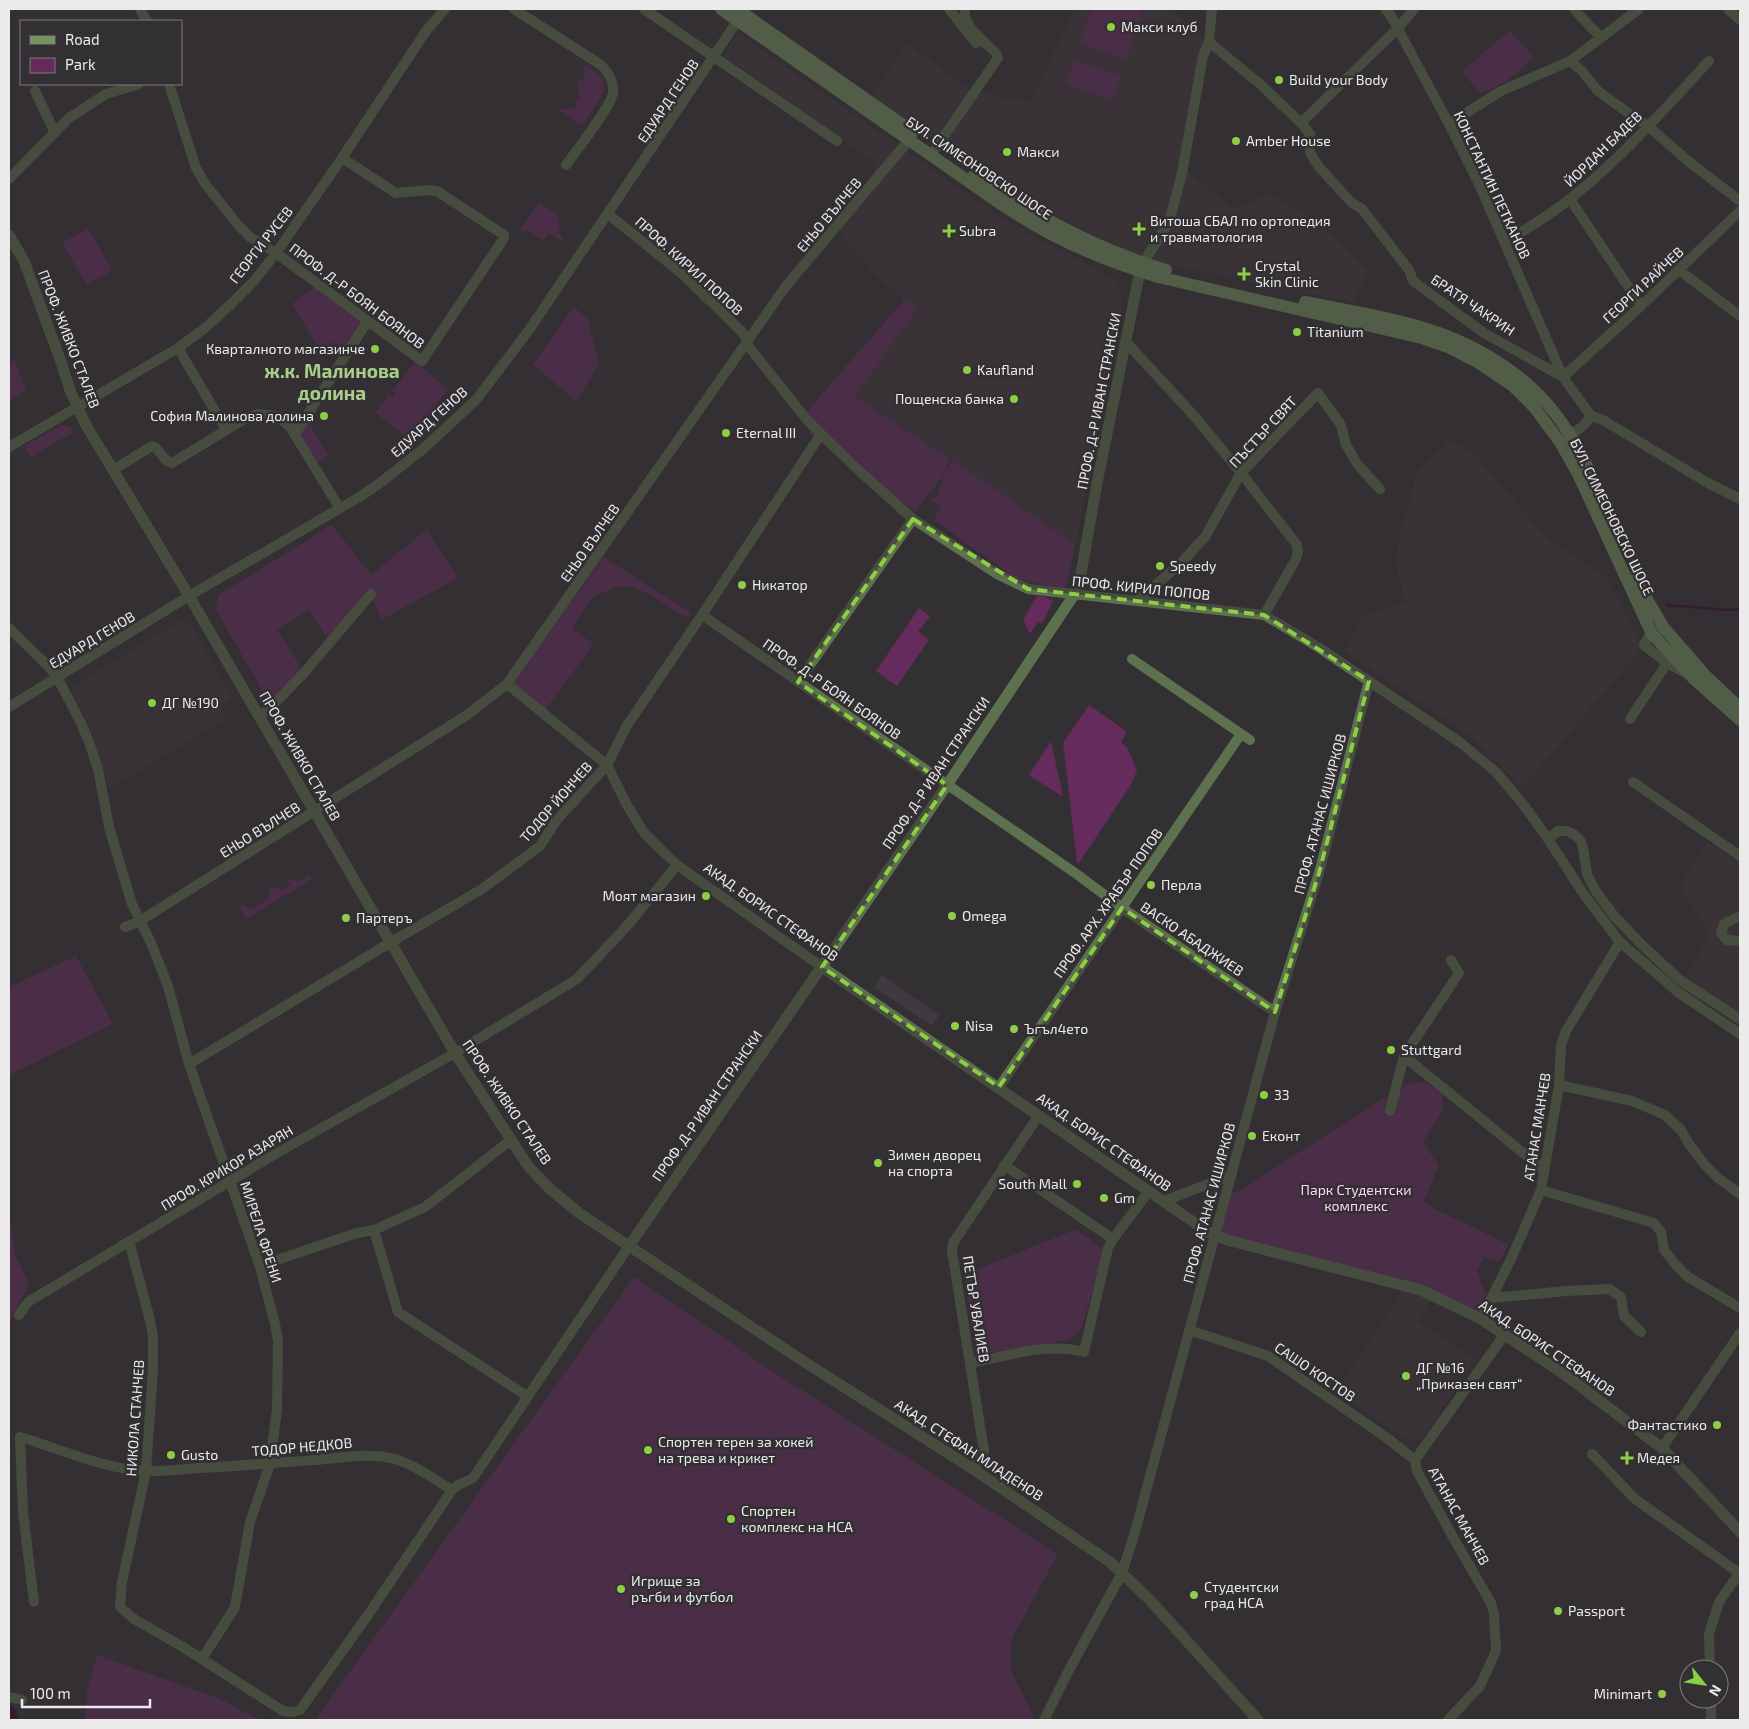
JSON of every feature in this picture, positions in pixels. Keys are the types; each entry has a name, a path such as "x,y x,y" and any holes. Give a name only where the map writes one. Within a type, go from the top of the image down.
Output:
{"main road":[{"name":"БУЛ. СИМЕОНОВСКО ШОСЕ","path":"721,9 737,15 933,152"},
{"name":"БУЛ. СИМЕОНОВСКО ШОСЕ","path":"737,15 909,140 933,152 1041,218 1142,267 1404,322 1442,334 1478,350 1520,378 1543,399 1565,439 1582,454 1631,572 1658,631 1693,678 1740,720"},
{"name":"БУЛ. СИМЕОНОВСКО ШОСЕ","path":"1658,631 1740,708"}],"street":[{"path":"140,9 146,20"},
{"name":"ГЕОРГИ РУСЕВ","path":"9,447 178,348 205,328 254,281 276,253 342,158 426,31 446,9"},
{"path":"514,9 601,65 609,72 613,83 612,94 607,106 566,165"},
{"path":"644,9 837,140"},
{"path":"949,9 976,43"},
{"path":"933,152 998,58 996,53 970,26 964,15 965,9"},
{"path":"1142,267 1165,229 1176,198 1206,49 1212,9"},
{"name":"КОНСТАНТИН ПЕТКАНОВ","path":"1385,9 1449,124 1479,184 1562,378"},
{"path":"1301,123 1397,29 1414,9"},
{"path":"1574,9 1602,38"},
{"path":"1449,124 1501,91 1570,61 1639,9"},
{"path":"1728,9 1740,20"},
{"name":"ЕДУАРД ГЕНОВ","path":"9,707 380,483 423,450 476,400 529,330 608,214 715,56 737,15"},
{"name":"БРАТЯ ЧАКРИН","path":"1206,49 1260,84 1301,123 1310,134 1310,153 1319,168 1351,202 1362,209 1409,270 1413,281 1484,333 1562,378"},
{"path":"1570,61 1582,71 1598,91 1648,126 1688,161 1740,201"},
{"name":"ЙОРДАН БАДЕВ","path":"1504,242 1570,199 1628,148 1709,61"},
{"path":"9,179 69,118 106,94 136,85"},
{"name":"ПРОФ. Д-Р БОЯН БОЯНОВ","path":"169,85 196,168 201,178 238,225 250,237 276,253 422,361 504,238 504,235 436,191 396,193 342,158"},
{"path":"34,91 54,133"},
{"name":"ЕНЬО ВЪЛЧЕВ","path":"125,927 140,921 315,812 467,715 507,684 786,286 909,140"},
{"path":"1570,199 1641,306"},
{"name":"ГЕОРГИ РАЙЧЕВ","path":"1562,378 1641,306 1740,210"},
{"name":"ПРОФ. КИРИЛ ПОПОВ","path":"608,214 680,272 740,330 798,410 821,434 912,518 997,574 1028,589 1264,615 1318,647 1461,744 1496,772 1523,804 1548,838 1585,896 1620,942 1679,994 1740,1034"},
{"name":"ПРОФ. ЖИВКО СТАЛЕВ","path":"9,235 24,261 78,408 112,470 190,596 455,1054 528,1166 550,1189 579,1213 629,1246"},
{"name":"ПРОФ. Д-Р ИВАН СТРАНСКИ","path":"629,1246 947,785 1074,595 1080,579 1098,478 1142,267"},
{"path":"1679,270 1740,316"},
{"path":"295,434 367,322"},
{"path":"1126,342 1196,418 1297,545 1296,559 1264,615"},
{"path":"178,348 226,430"},
{"path":"1562,378 1591,416 1603,420 1708,483 1740,499"},
{"name":"ПЪСТЪР СВЯТ","path":"1137,601 1182,563 1205,537 1241,473 1318,393 1341,425 1346,445 1358,465 1380,489"},
{"path":"112,470 152,446 168,462 172,462 248,417 258,414 278,417 295,434 339,507"},
{"path":"1565,439 1584,425 1591,416"},
{"name":"ТОДОР ЙОНЧЕВ","path":"190,1064 391,942 482,890 540,846 556,821 607,765 626,726 702,615 821,434"},
{"path":"798,682 912,518"},
{"path":"259,716 268,710 304,674 371,594"},
{"name":"ПРОФ. Д-Р БОЯН БОЯНОВ","path":"702,615 947,785"},
{"path":"9,628 57,677"},
{"name":"БУЛ. СИМЕОНОВСКО ШОСЕ","path":"1658,631 1648,638 1644,645 1667,663 1693,678"},
{"name":"ПРОФ. АРХ. ХРАБЪР ПОПОВ","path":"999,1087 1122,908 1246,737 1132,659"},
{"path":"1630,719 1667,663"},
{"name":"МИРЕЛА ФРЕНИ","path":"57,677 90,742 98,769 109,827 132,904 168,986 190,1064 260,1268 278,1341 277,1409 270,1464 250,1522 235,1607 202,1660"},
{"name":"ПРОФ. АТАНАС ИШИРКОВ","path":"1044,1720 1122,1573 1138,1522 1275,1012 1319,873 1369,681"},
{"name":"АКАД. БОРИС СТЕФАНОВ","path":"507,684 607,765 627,805 644,833 677,865 1149,1191 1215,1236 1422,1290 1481,1319 1564,1374 1662,1448 1740,1532"},
{"path":"1633,782 1740,856"},
{"name":"ВАСКО АБАДЖИЕВ","path":"947,785 1078,875 1122,908 1275,1012"},
{"path":"1548,838 1558,831 1567,831 1575,835 1581,841 1587,874 1594,890 1615,917 1681,981 1740,1019"},
{"name":"ПРОФ. КРИКОР АЗАРЯН","path":"18,1315 28,1302 129,1241 230,1181 455,1054 576,979 627,926 677,865"},
{"path":"1740,916 1724,924 1721,933 1726,940 1740,941"},
{"name":"АТАНАС МАНЧЕВ","path":"1481,1319 1493,1298 1541,1190 1558,1085 1561,1045 1566,1031 1620,942"},
{"path":"1390,1110 1404,1056 1459,973 1451,960"},
{"path":"1404,1056 1544,1170"},
{"path":"1558,1085 1632,1101 1665,1114 1680,1130 1705,1165 1718,1178 1740,1194"},
{"name":"ПЕТЪР УВАЛИЕВ","path":"973,1469 984,1451 952,1251 953,1242 1039,1115"},
{"path":"260,1268 274,1261 357,1232 374,1230 425,1207 511,1140"},
{"path":"1004,1165 1113,1239"},
{"path":"1164,1201 1232,1175"},
{"path":"1541,1190 1654,1224 1662,1232 1664,1250 1688,1277 1740,1308"},
{"path":"971,1363 1035,1351 1072,1349 1084,1352 1108,1248 1149,1191"},
{"path":"374,1230 398,1312 527,1396"},
{"name":"НИКОЛА СТАНЧЕВ","path":"129,1241 150,1320 153,1337 153,1369 146,1471 122,1582 120,1607 134,1619 183,1646 202,1660"},
{"path":"202,1660 283,1711 293,1712 300,1710 368,1615 452,1490 473,1478 629,1246"},
{"name":"АКАД. СТЕФАН МЛАДЕНОВ","path":"629,1246 803,1361 973,1469 1110,1562 1149,1599 1258,1720"},
{"path":"1493,1298 1609,1289 1621,1297 1624,1316 1641,1332"},
{"name":"САШО КОСТОВ","path":"1189,1330 1268,1356 1380,1433 1415,1460"},
{"path":"1662,1448 1740,1333"},
{"name":"АТАНАС МАНЧЕВ","path":"1448,1720 1480,1686 1496,1650 1494,1614 1488,1598 1417,1471 1415,1460 1505,1334"},
{"name":"ТОДОР НЕДКОВ","path":"34,1602 23,1512 20,1437 53,1446 80,1458 119,1468 146,1471 270,1464 359,1456 395,1459 409,1464 452,1490"},
{"path":"1592,1454 1635,1499 1739,1573 1719,1602 1709,1634 1710,1659"},
{"path":"9,1697 22,1700"}],"highlighted area":[{"path":"913,519 1028,589 1264,615 1369,681 1319,873 1275,1012 1122,908 999,1087 822,967 947,785 798,682"}],"shaded area":[{"path":"1075,9 1170,9 1209,42 1183,168 1234,209 1270,194 1319,223 1368,272 1353,302 1162,263 1114,246 1013,192 975,168 873,96 907,44 974,92 1031,102"},
{"path":"738,34 987,208 1032,236 1082,261 1119,283 1122,305 1075,545 953,460 855,395 917,309 882,281 835,229 856,204 878,165 723,55"},
{"path":"1451,440 1473,453 1546,538 1605,576 1643,647 1522,788 1468,734 1345,651 1361,618 1405,602 1396,563 1401,529 1418,471"},
{"name":"ДГ №190","path":"181,621 190,623 232,698 218,707 225,719 109,789 94,737 72,691 73,686"},
{"path":"1707,842 1740,863 1740,1027 1680,985 1710,936 1680,886"},
{"path":"882,975 939,1015 932,1026 874,987"},
{"name":"ДГ №16 „Приказен свят“","path":"1405,1288 1433,1297 1417,1322 1476,1360 1422,1439 1408,1439 1336,1392"}],"green space":[{"name":"Макси клуб","path":"1092,9 1136,9 1143,12 1126,60 1079,43"},
{"path":"1510,30 1534,58 1507,81 1481,94 1462,72"},
{"path":"1074,60 1121,76 1112,100 1066,84"},
{"path":"585,65 600,75 604,85 601,97 582,126 559,110 577,108 576,100 580,100 577,81 585,80 583,68"},
{"path":"539,202 558,215 560,228 557,232 564,237 561,241 549,233 543,240 526,230 524,232 520,230"},
{"path":"88,228 112,270 87,285 62,243"},
{"path":"314,287 362,323 344,351 330,342 322,354 292,304"},
{"path":"905,299 917,309 855,396 949,458 945,473 953,460 1075,545 1066,588 1043,585 1013,577 934,520 941,505 932,502 933,498 936,498 944,475 915,512 811,436 806,412"},
{"path":"573,307 587,317 599,365 576,401 533,365"},
{"path":"15,360 26,391 9,401 9,363"},
{"path":"415,362 448,389 409,439 375,412 389,395 393,397 395,394 392,391"},
{"path":"308,422 329,455 317,463 300,436 301,431"},
{"path":"62,425 70,427 74,432 30,457 24,446"},
{"path":"332,525 371,575 427,529 458,578 381,620 371,594 327,638 309,610 277,630 302,669 269,702 216,610 218,595"},
{"path":"603,557 692,613 686,618 649,594 632,587 618,586 591,598 572,629 594,644 545,710 513,684"},
{"path":"1037,596 1053,601 1042,623 1038,622 1030,634 1023,620"},
{"path":"919,608 930,616 918,632 929,640 897,686 876,671"},
{"path":"1089,705 1127,732 1121,742 1127,747 1137,770 1132,783 1079,863 1077,862 1063,743"},
{"path":"1051,741 1063,797 1029,775"},
{"path":"309,875 312,879 246,919 239,905 251,909 269,899 270,889 276,886 280,891 290,885 288,878 291,881 295,880 298,882"},
{"path":"76,956 113,1024 9,1075 9,987"},
{"name":"Парк Студентски комплекс","path":"1424,1082 1443,1093 1443,1110 1423,1142 1439,1166 1424,1201 1433,1208 1508,1244 1500,1262 1485,1257 1477,1271 1486,1294 1478,1313 1224,1233 1221,1228 1227,1191 1237,1192 1406,1084"},
{"path":"9,1211 15,1255 29,1283 9,1324"},
{"path":"1076,1229 1104,1250 1082,1328 1069,1340 980,1354 975,1350 964,1275"},
{"name":"Спортен комплекс на НСА","path":"634,1277 781,1377 1058,1554 1013,1637 1010,1649 1011,1670 1033,1715 1031,1720 315,1720"},
{"path":"97,1655 218,1698 260,1720 85,1720 87,1692"}],"waterway":[{"path":"1667,605 1728,610 1740,609"},
{"path":"9,1713 11,1720"}],"place":[{"name":"Макси клуб","path":"1111,27"},
{"name":"Build your Body","path":"1279,80"},
{"name":"Amber House","path":"1236,141"},
{"name":"Макси","path":"1007,152"},
{"name":"Витоша СБАЛ по ортопедия и травматология","path":"1139,229"},
{"name":"Subra","path":"949,231"},
{"name":"Crystal Skin Clinic","path":"1244,274"},
{"name":"Titanium","path":"1297,332"},
{"name":"Кварталното магазинче","path":"375,349"},
{"name":"Kaufland","path":"967,370"},
{"name":"Пощенска банка","path":"1014,399"},
{"name":"София Малинова долина","path":"324,416"},
{"name":"Eternal III","path":"726,433"},
{"name":"Speedy","path":"1160,566"},
{"name":"Никатор","path":"742,585"},
{"name":"ДГ №190","path":"152,703"},
{"name":"Перла","path":"1151,885"},
{"name":"Моят магазин","path":"706,896"},
{"name":"Omega","path":"952,916"},
{"name":"Партеръ","path":"346,918"},
{"name":"Nisa","path":"955,1026"},
{"name":"Ъгъл4ето","path":"1014,1029"},
{"name":"Stuttgard","path":"1391,1050"},
{"name":"33","path":"1264,1095"},
{"name":"Еконт","path":"1252,1136"},
{"name":"Зимен дворец на спорта","path":"878,1163"},
{"name":"South Mall","path":"1077,1184"},
{"name":"Gm","path":"1104,1198"},
{"name":"ДГ №16 „Приказен свят“","path":"1406,1376"},
{"name":"Фантастико","path":"1717,1425"},
{"name":"Спортен терен за хокей на трева и крикет","path":"648,1450"},
{"name":"Gusto","path":"171,1455"},
{"name":"Медея","path":"1627,1458"},
{"name":"Спортен комплекс на НСА","path":"731,1519"},
{"name":"Игрище за ръгби и футбол","path":"621,1589"},
{"name":"Студентски град НСА","path":"1194,1595"},
{"name":"Passport","path":"1558,1611"},
{"name":"Minimart","path":"1662,1694"}],"district":[{"name":"ж.к. Малинова долина","path":"332,382"}]}
